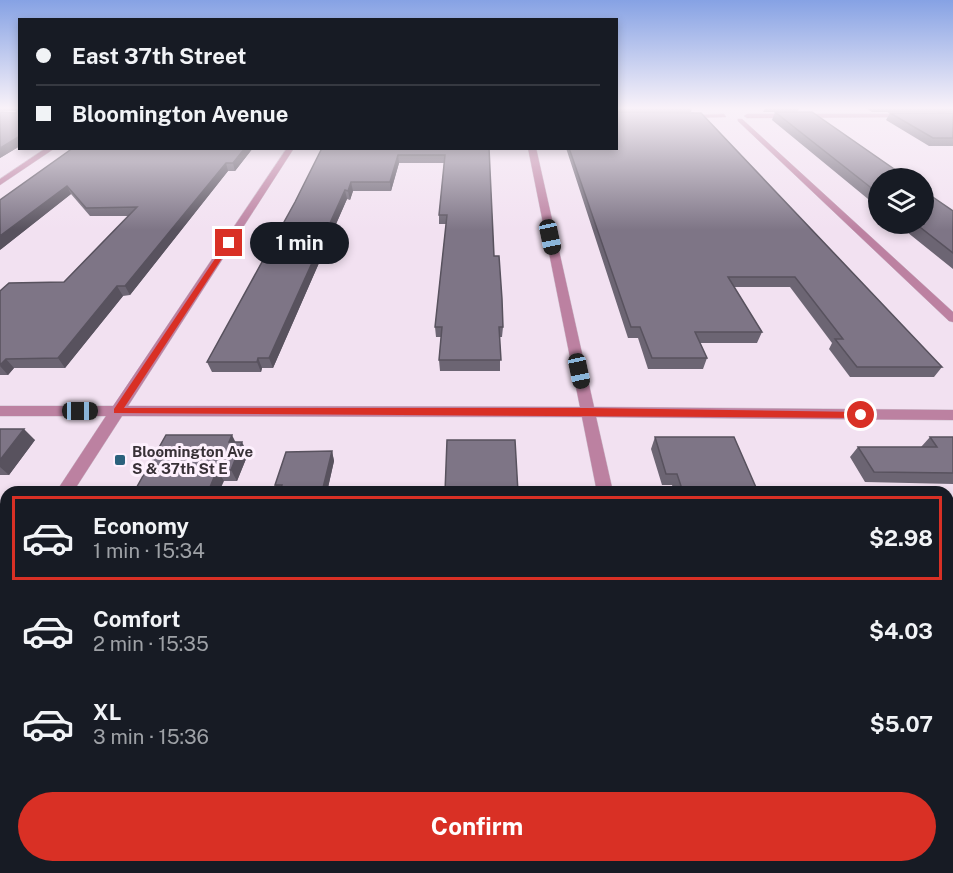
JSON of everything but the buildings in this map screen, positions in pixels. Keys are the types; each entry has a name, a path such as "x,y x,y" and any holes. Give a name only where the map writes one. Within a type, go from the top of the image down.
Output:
{"street":[{"path":"773,149 953,318"},
{"path":"0,183 49,150"},
{"path":"68,486 290,150"},
{"path":"532,150 603,486"},
{"path":"0,411 953,415"}],"place":[{"name":"Bloomington Ave S & 37th St E","path":"120,460"}],"route":[{"path":"229,243 117,411 861,415"}]}
